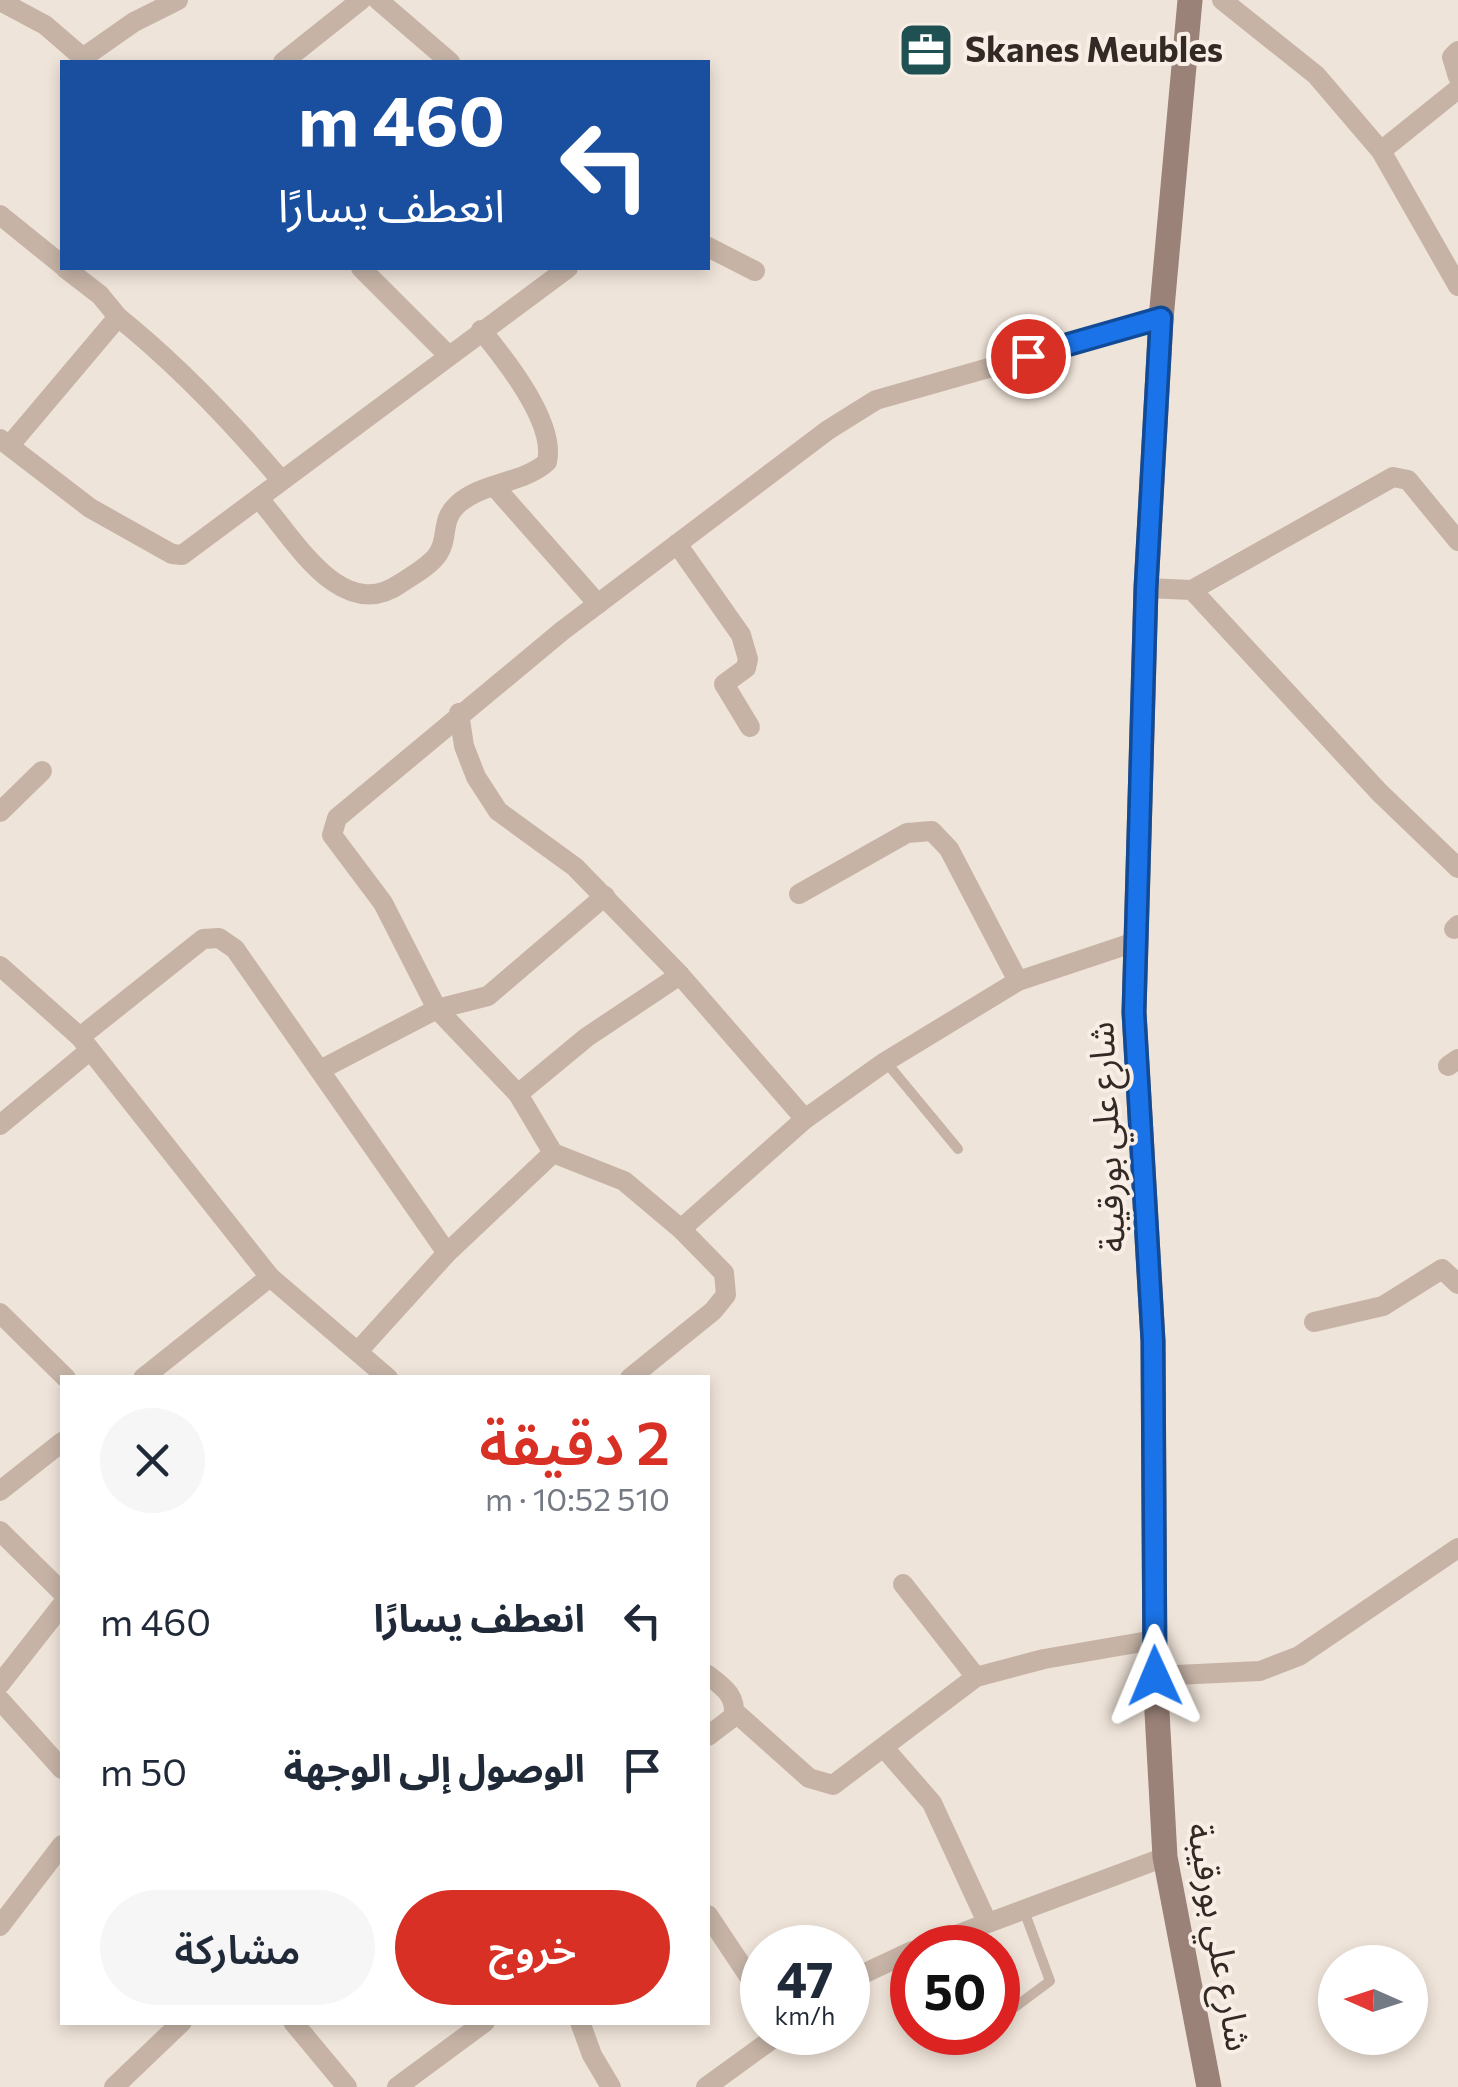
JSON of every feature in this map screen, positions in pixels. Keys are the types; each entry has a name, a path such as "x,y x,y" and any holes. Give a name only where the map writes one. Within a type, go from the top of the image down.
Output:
{"main road":[{"name":"شارع علي بورقيبة","path":"1190,0 1161,318 1146,588 1134,1012 1153,1341 1154,1640 1165,1857 1210,2087"}],"street":[{"path":"7,2 45,25 86,60 134,22 178,0"},
{"path":"285,60 360,0"},
{"path":"378,0 448,60"},
{"path":"1222,0 1316,74 1381,151 1458,286"},
{"path":"1458,51 1452,57 1458,77"},
{"path":"1381,151 1458,89"},
{"path":"0,214 60,263"},
{"path":"710,248 755,271"},
{"path":"69,270 167,356 227,416 281,480"},
{"path":"363,270 448,355"},
{"path":"118,317 5,442 90,508 172,554 192,549 260,500 281,480 565,270"},
{"path":"634,1375 713,1311 726,1294 724,1272 624,1181 552,1152 518,1094 436,1009 383,903 332,836 337,818 459,713 598,604 828,430 876,400 1161,318"},
{"path":"260,500 332,582 368,598 386,594 437,555 446,517 464,499 540,468 550,452 520,378 481,330"},
{"path":"1146,588 1192,590 1393,477 1408,480 1458,540"},
{"path":"494,486 598,604"},
{"path":"677,544 746,647 746,668 724,684 750,727"},
{"path":"1192,590 1379,792 1458,868"},
{"path":"459,713 464,746 487,797 510,822 548,844 604,896 680,975 806,1120"},
{"path":"0,812 42,771"},
{"path":"799,894 906,833 932,832 948,849 1018,981"},
{"path":"320,1070 436,1009 496,990 604,896"},
{"path":"0,1125 84,1044 210,936 235,949 448,1253"},
{"path":"681,1229 806,1120 885,1062 1018,981 1136,942"},
{"path":"0,966 84,1044 270,1277 360,1349 385,1375"},
{"path":"518,1094 587,1036 680,975"},
{"path":"360,1349 448,1253 552,1152"},
{"path":"1314,1322 1382,1306 1442,1269 1458,1284"},
{"path":"147,1375 270,1277"},
{"path":"0,1313 63,1375"},
{"path":"0,1492 60,1444"},
{"path":"0,1531 60,1590"},
{"path":"1155,1676 1270,1669 1298,1656 1458,1548"},
{"path":"903,1584 976,1677"},
{"path":"0,1684 60,1608"},
{"path":"710,1677 734,1699 735,1712 809,1778 824,1786 839,1783 976,1677 1044,1659 1154,1640"},
{"path":"0,1700 60,1767"},
{"path":"710,1734 735,1712"},
{"path":"885,1749 932,1803 986,1920"},
{"path":"0,1926 60,1848"},
{"path":"974,1925 1165,1857"},
{"path":"710,1918 740,1963"},
{"path":"114,2087 179,2025"},
{"path":"296,2025 347,2087"},
{"path":"396,2087 482,2025"},
{"path":"581,2025 592,2055 611,2087"},
{"path":"706,2087 750,2055"}],"lane":[{"path":"885,1062 958,1150"},
{"path":"1020,2003 1050,1981 1023,1907"}],"place":[{"name":"Skanes Meubles","path":"926,50"}],"route":[{"path":"1028,356 1161,318 1146,588 1134,1012 1153,1341 1155,1676"}]}
